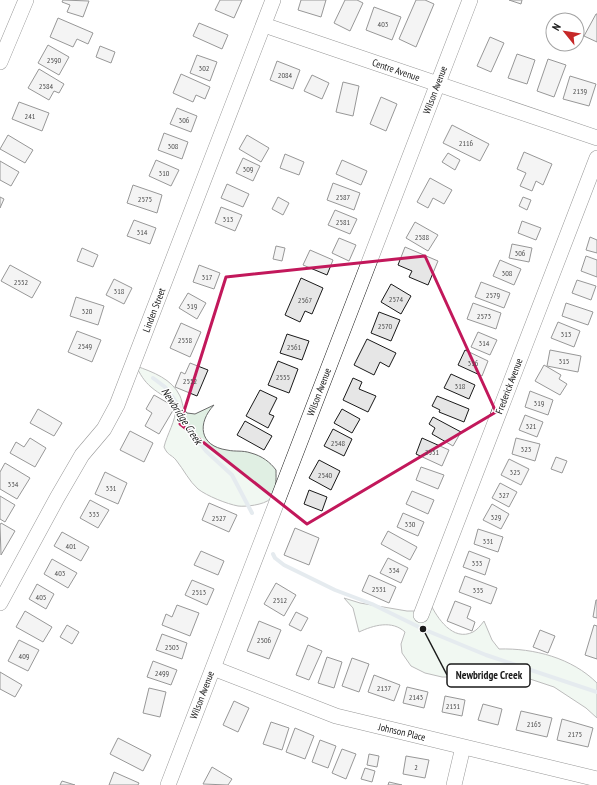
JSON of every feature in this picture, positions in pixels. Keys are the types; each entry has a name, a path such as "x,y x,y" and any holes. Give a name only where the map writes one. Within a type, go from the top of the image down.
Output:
{"street":[{"path":"0,62 26,0"},
{"name":"Linden Street","path":"0,603 57,498 82,456 104,429 117,405 274,0"},
{"name":"Wilson Avenue","path":"168,785 470,0"},
{"name":"Centre Avenue","path":"264,25 597,138"},
{"name":"Frederick Avenue","path":"421,615 597,158"},
{"name":"Johnson Place","path":"212,668 336,716 597,779"},
{"path":"454,785 463,747"}],"highlighted area":[{"path":"425,256 496,412 307,524 180,424 226,277"}],"green space":[{"path":"136,366 161,377 172,385 177,390 183,407 187,413 195,414 214,405 205,419 203,426 206,439 218,448 255,454 271,464 276,470 276,482 274,493 270,499 250,506 238,506 212,497 198,489 164,447 175,417 176,407 149,385 142,377"},
{"path":"344,598 360,603 407,611 417,611 430,603 441,621 452,631 459,634 473,632 484,621 492,640 499,649 526,650 552,656 587,674 597,683 597,718 586,708 554,687 512,673 488,677 442,677 425,673 411,666 402,653 401,644 405,632 394,626 383,625 371,627 359,632 353,608"}],"building":[{"path":"63,0 89,1 83,17 67,12 70,5 62,2"},
{"path":"220,0 242,0 234,18 215,10"},
{"path":"301,0 326,0 321,17 298,10"},
{"path":"345,0 357,0 363,3 350,31 334,23"},
{"path":"416,0 425,0 434,4 416,47 399,39"},
{"path":"509,0 522,0 521,4"},
{"path":"374,7 401,17 392,40 366,30"},
{"path":"597,14 597,42 585,36"},
{"path":"58,18 93,33 88,44 77,39 73,47 50,37"},
{"path":"199,23 228,35 222,49 193,36"},
{"path":"490,37 504,43 491,72 477,66"},
{"path":"48,45 69,57 59,75 38,63"},
{"path":"100,46 115,52 111,63 96,57"},
{"path":"517,54 535,60 527,84 508,78"},
{"path":"197,55 217,62 210,81 190,73"},
{"path":"548,59 566,65 554,97 537,91"},
{"path":"277,61 300,70 293,89 270,80"},
{"path":"39,69 64,84 59,93 54,91 49,100 28,88"},
{"path":"181,74 210,87 205,99 196,95 193,102 173,93"},
{"path":"312,75 329,83 322,99 304,91"},
{"path":"570,76 596,84 589,106 563,99"},
{"path":"343,82 359,86 353,116 336,112"},
{"path":"381,97 397,104 386,131 370,124"},
{"path":"19,102 49,113 42,131 12,119"},
{"path":"177,108 197,116 191,132 170,124"},
{"path":"452,125 489,144 480,161 443,143"},
{"path":"164,133 188,142 182,159 158,150"},
{"path":"8,135 33,150 25,163 0,149"},
{"path":"247,135 269,148 261,162 239,149"},
{"path":"524,152 552,164 543,185 536,181 532,191 520,186 526,173 517,169"},
{"path":"448,153 460,160 455,170 442,162"},
{"path":"285,154 304,162 299,175 280,168"},
{"path":"243,158 260,166 253,181 236,173"},
{"path":"156,160 179,170 171,186 149,176"},
{"path":"342,160 367,171 361,185 336,174"},
{"path":"0,161 19,172 11,186 0,180"},
{"path":"430,178 452,190 444,204 433,198 428,208 417,202"},
{"path":"333,183 360,193 354,210 327,200"},
{"path":"227,184 249,194 243,207 221,198"},
{"path":"133,185 162,195 157,213 127,203"},
{"path":"0,197 4,199 0,208"},
{"path":"278,197 289,203 283,215 272,209"},
{"path":"523,197 531,200 527,210 519,206"},
{"path":"221,207 242,215 235,231 215,223"},
{"path":"335,210 357,219 350,234 328,225"},
{"path":"134,220 156,228 150,244 127,236"},
{"path":"522,221 541,228 536,240 518,233"},
{"path":"415,222 438,235 428,251 406,238"},
{"path":"590,237 597,240 597,253 586,250"},
{"path":"339,238 356,245 349,261 332,253"},
{"path":"512,244 532,248 529,262 509,258"},
{"path":"276,246 285,248 282,261 273,259"},
{"path":"405,247 438,261 428,285 409,277 412,271 398,265"},
{"path":"82,248 98,255 93,267 77,261"},
{"path":"310,250 333,260 327,275 303,265"},
{"path":"586,256 597,260 597,277 581,271"},
{"path":"500,260 521,269 514,285 493,276"},
{"path":"10,265 41,282 32,298 1,281"},
{"path":"199,265 220,273 214,289 193,282"},
{"path":"301,278 323,288 312,314 305,311 300,322 285,315"},
{"path":"114,279 132,288 124,304 106,295"},
{"path":"577,280 596,286 591,300 572,293"},
{"path":"481,282 510,293 504,308 475,297"},
{"path":"391,284 411,296 401,314 381,302"},
{"path":"188,293 206,303 197,319 179,308"},
{"path":"76,297 104,306 98,325 70,316"},
{"path":"473,303 501,313 496,329 467,319"},
{"path":"566,303 593,312 588,325 562,316"},
{"path":"379,312 400,320 391,341 371,333"},
{"path":"558,322 580,331 574,347 551,338"},
{"path":"181,323 201,332 190,357 170,348"},
{"path":"77,331 101,340 92,362 68,352"},
{"path":"478,332 497,340 490,355 471,347"},
{"path":"287,334 309,341 302,360 280,353"},
{"path":"367,339 396,353 389,367 380,362 374,375 354,365"},
{"path":"465,350 488,361 482,376 458,365"},
{"path":"550,350 581,356 578,372 547,366"},
{"path":"278,361 298,369 289,393 268,385"},
{"path":"190,363 208,370 197,396 175,387 181,372 185,374"},
{"path":"544,365 561,375 559,379 567,384 560,395 535,381"},
{"path":"451,374 475,385 469,399 444,388"},
{"path":"353,378 362,382 359,389 376,396 368,412 343,400"},
{"path":"260,390 277,398 269,414 274,416 268,428 246,416"},
{"path":"530,391 553,400 548,415 525,407"},
{"path":"154,395 175,407 159,434 145,426 152,413 146,409"},
{"path":"437,396 469,409 464,422 439,412 440,410 432,406"},
{"path":"38,409 62,423 54,436 30,423"},
{"path":"342,409 360,419 352,433 334,423"},
{"path":"525,415 543,422 537,437 519,430"},
{"path":"433,417 461,432 453,446 432,434 435,428 429,424"},
{"path":"245,421 272,436 264,450 237,435"},
{"path":"333,429 352,439 344,456 324,446"},
{"path":"130,431 153,443 144,462 120,450"},
{"path":"30,438 46,448 35,467 10,453 16,442 24,447"},
{"path":"422,438 449,450 442,466 416,454"},
{"path":"516,438 540,444 535,461 512,454"},
{"path":"556,457 567,461 562,473 551,469"},
{"path":"509,459 529,469 521,485 501,475"},
{"path":"319,460 340,471 331,490 309,478"},
{"path":"5,463 30,478 17,499 0,489 0,472"},
{"path":"421,467 444,475 438,489 416,480"},
{"path":"105,472 127,483 118,504 95,494"},
{"path":"500,483 517,492 509,507 492,498"},
{"path":"309,490 327,497 322,511 304,504"},
{"path":"412,491 434,500 428,514 406,504"},
{"path":"0,496 15,505 5,522 0,519"},
{"path":"90,500 109,510 98,528 80,518"},
{"path":"209,503 237,515 229,532 202,520"},
{"path":"492,504 509,514 501,529 483,520"},
{"path":"403,513 424,522 418,536 397,527"},
{"path":"1,523 15,531 1,555 0,525"},
{"path":"295,528 319,538 309,565 284,555"},
{"path":"478,529 503,537 498,552 474,544"},
{"path":"388,531 417,547 410,560 381,544"},
{"path":"62,532 89,547 81,561 54,546"},
{"path":"201,551 224,561 218,575 194,565"},
{"path":"469,551 490,559 485,575 463,567"},
{"path":"388,558 408,568 401,583 380,573"},
{"path":"52,559 77,573 68,588 44,574"},
{"path":"369,575 396,587 389,603 362,591"},
{"path":"465,576 497,588 491,604 459,592"},
{"path":"192,580 214,589 207,605 185,595"},
{"path":"276,583 296,595 284,616 264,604"},
{"path":"37,584 54,594 46,609 29,599"},
{"path":"597,600 597,618 593,617"},
{"path":"455,601 471,607 467,618 475,622 472,631 447,621"},
{"path":"177,605 199,613 190,636 162,625 166,614 172,617"},
{"path":"25,611 52,627 43,642 16,627"},
{"path":"296,612 308,618 301,631 289,625"},
{"path":"259,621 281,630 269,659 247,651"},
{"path":"67,625 79,632 72,644 60,637"},
{"path":"594,625 597,626 597,659 585,655"},
{"path":"540,630 555,636 548,653 533,647"},
{"path":"162,634 187,643 182,659 156,650"},
{"path":"19,640 39,650 28,671 8,661"},
{"path":"308,645 322,651 309,680 296,675"},
{"path":"327,657 342,662 334,688 318,683"},
{"path":"352,658 369,664 359,692 342,686"},
{"path":"153,661 177,670 171,685 147,677"},
{"path":"0,672 22,685 15,697 0,689"},
{"path":"374,675 400,685 394,701 368,692"},
{"path":"407,687 428,692 424,708 403,703"},
{"path":"149,688 166,692 160,717 143,713"},
{"path":"445,696 465,700 462,716 442,712"},
{"path":"234,701 249,708 238,732 223,725"},
{"path":"483,704 502,709 498,725 478,720"},
{"path":"521,711 552,718 547,737 516,730"},
{"path":"562,719 593,728 588,747 557,740"},
{"path":"271,722 289,728 282,750 263,744"},
{"path":"295,728 314,736 305,759 286,752"},
{"path":"118,738 151,755 143,771 110,754"},
{"path":"320,740 336,746 328,768 312,762"},
{"path":"342,749 356,754 346,779 332,773"},
{"path":"369,754 379,756 377,767 367,765"},
{"path":"406,756 429,760 425,778 403,774"},
{"path":"212,767 232,779 228,785 203,784"},
{"path":"365,768 375,771 372,782 361,779"},
{"path":"114,772 139,783 138,785 109,785"},
{"path":"62,781 75,785 60,785"},
{"path":"389,782 402,785 388,785"}],"waterway":[{"name":"Newbridge Creek","path":"153,378 165,387 176,402 193,434 206,451 232,475 252,513"},
{"name":"Newbridge Creek","path":"273,554 275,558 284,565 335,590 372,604 423,629 486,655 597,692"}],"place":[{"name":"Newbridge Creek","path":"423,629"}]}
